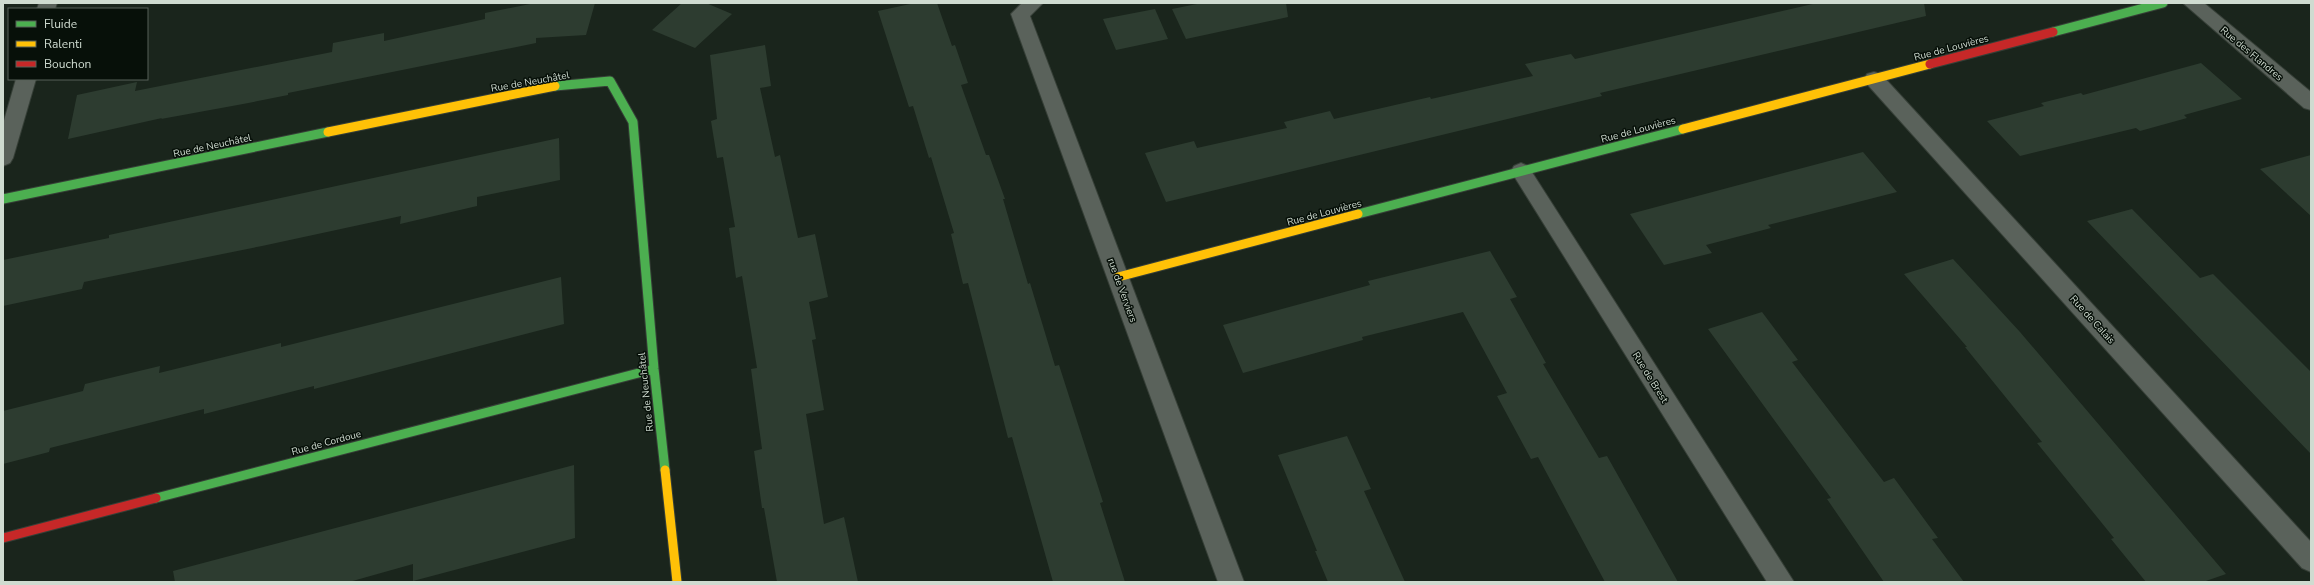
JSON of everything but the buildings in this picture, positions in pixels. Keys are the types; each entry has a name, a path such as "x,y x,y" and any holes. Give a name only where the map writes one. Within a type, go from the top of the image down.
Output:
{"street":[{"name":"rue de Verviers","path":"1034,3 1020,14 1231,582"},
{"name":"Rue de Louvières","path":"1118,277 2163,3"},
{"name":"Rue des Flandres","path":"2192,3 2311,103"},
{"name":"Rue de Calais","path":"1874,79 2311,560"},
{"path":"3,158 26,80"},
{"name":"Rue de Neuchâtel","path":"3,199 555,86 610,81 633,122 654,368 677,582"},
{"name":"Rue de Brest","path":"1521,172 1781,582"},
{"name":"Rue de Cordoue","path":"3,538 654,368"}],"traffic: fast":[{"path":"2053,32 2163,3"},
{"path":"555,86 610,81 633,122 654,369 665,470"},
{"path":"1358,214 1683,129"},
{"path":"3,199 328,132"},
{"path":"156,498 654,369"}],"traffic: slow":[{"path":"1683,129 1930,64"},
{"path":"328,132 555,86"},
{"path":"1118,277 1358,214"},
{"path":"665,470 677,582"}],"traffic: jam":[{"path":"1930,64 2053,32"},
{"path":"3,538 156,498"}]}
